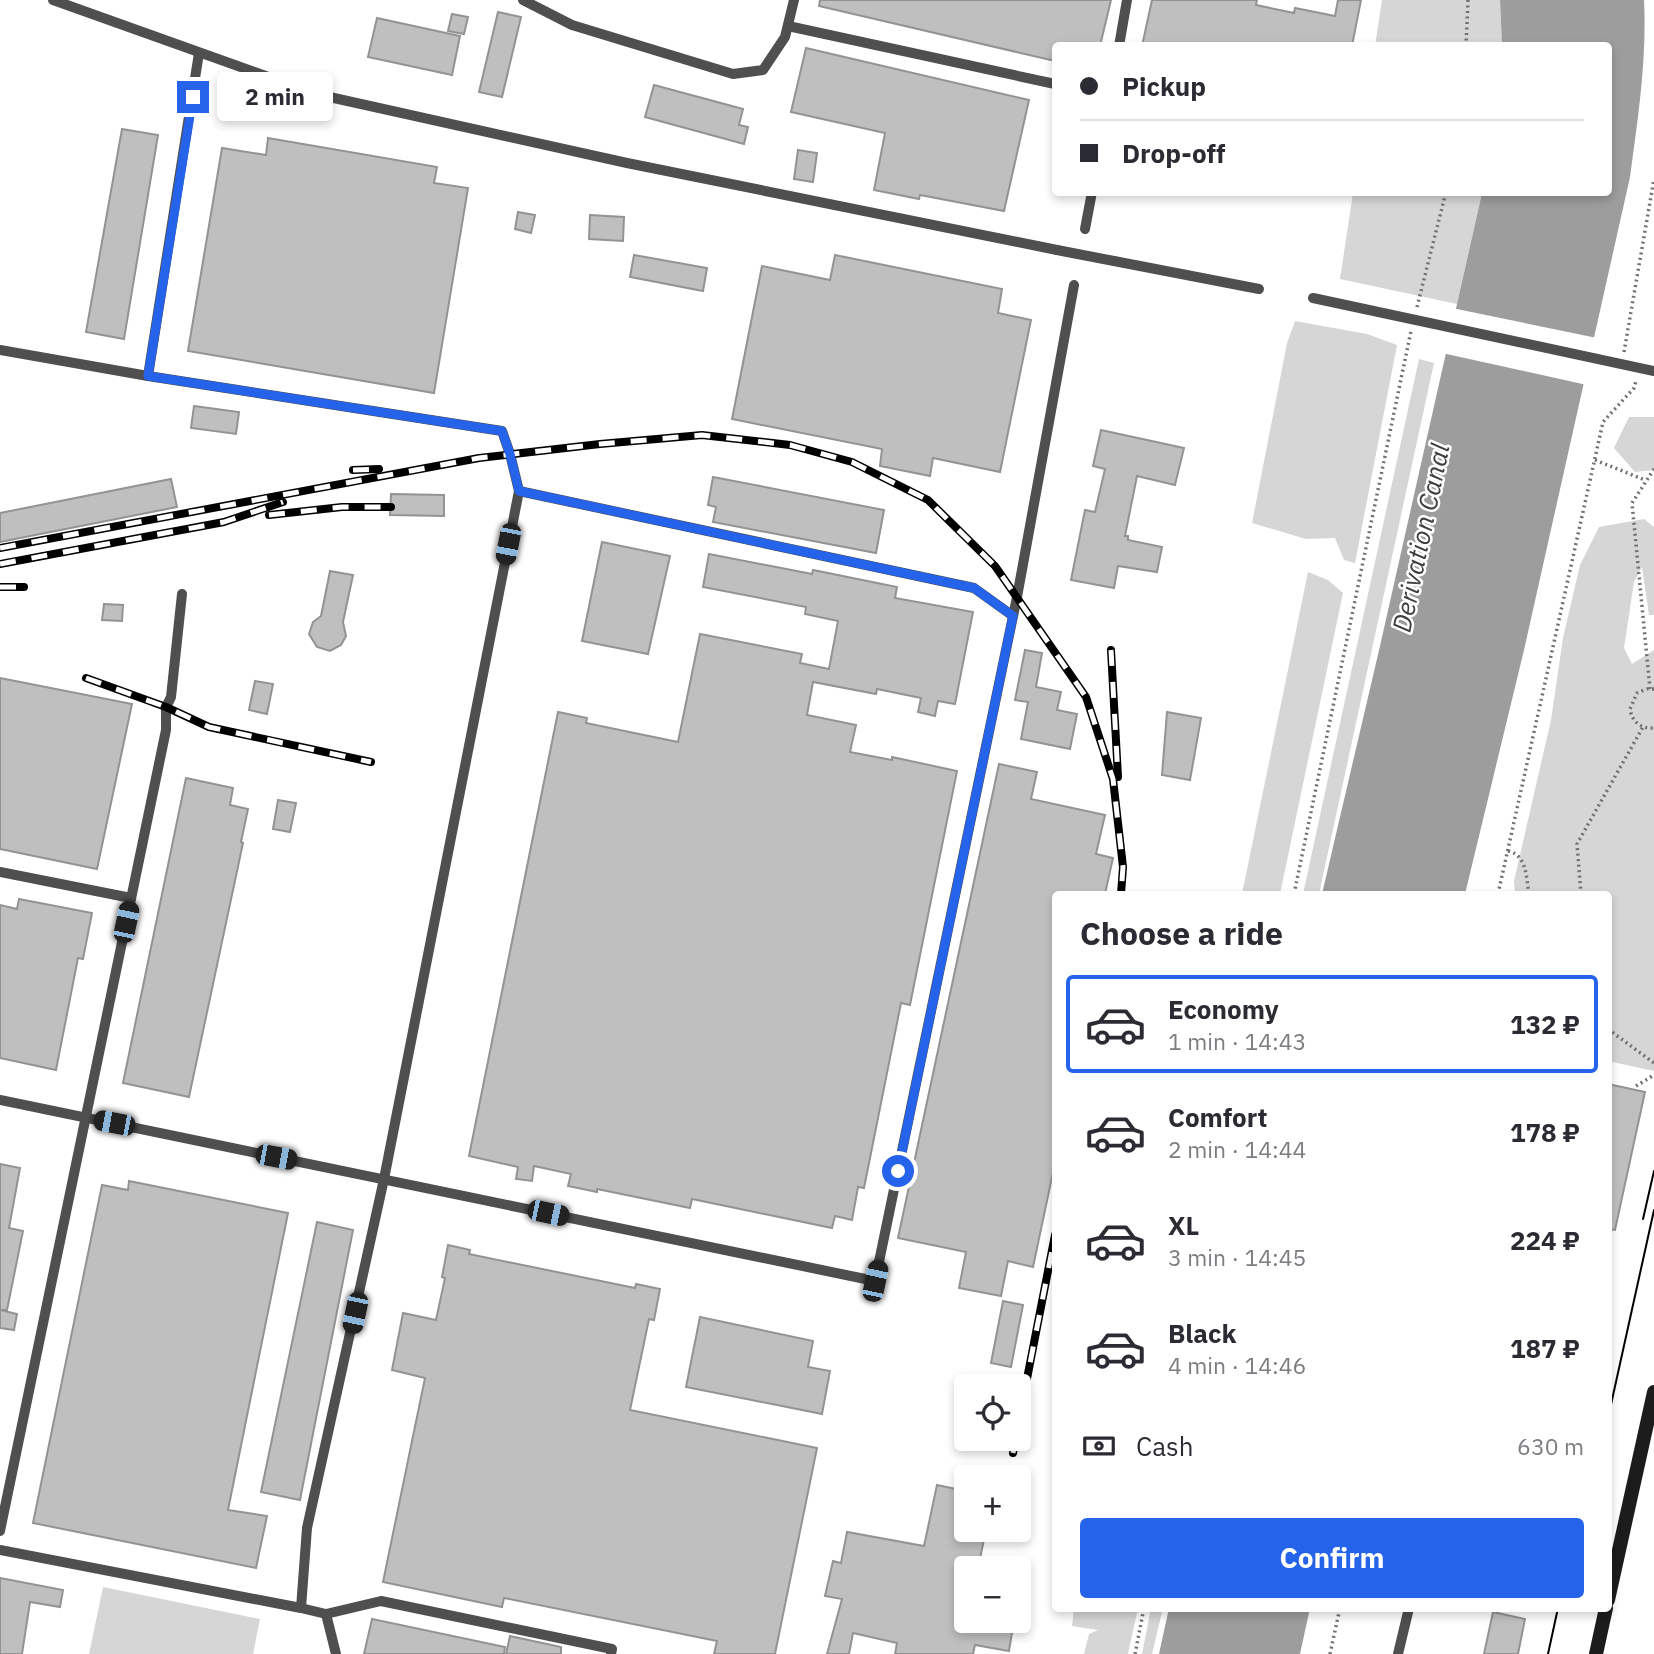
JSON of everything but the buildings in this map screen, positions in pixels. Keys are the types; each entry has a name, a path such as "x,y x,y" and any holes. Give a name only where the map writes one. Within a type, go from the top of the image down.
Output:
{"street":[{"path":"1612,1582 1654,1392"},
{"path":"1596,1654 1605,1612"}],"lane":[{"path":"53,0 316,94 627,163 1259,289"},
{"path":"523,0 572,25 733,74 763,70 785,37 794,0"},
{"path":"1120,42 1128,0"},
{"path":"788,26 1052,83"},
{"path":"148,376 199,53"},
{"path":"1085,229 1091,196"},
{"path":"0,1100 875,1281 1013,616 1074,285"},
{"path":"1313,298 1654,371"},
{"path":"0,350 502,431 519,491 384,1179 307,1528 301,1608"},
{"path":"519,491 974,588 1013,616"},
{"path":"0,1531 166,730 166,707 171,697 182,594"},
{"path":"0,872 131,898"},
{"path":"0,1550 326,1614 381,1601 611,1649 611,1654"},
{"path":"1398,1654 1408,1612"},
{"path":"326,1614 336,1654"}],"path":[{"path":"1466,42 1468,0"},
{"path":"1617,363 1654,178"},
{"path":"1419,322 1445,196"},
{"path":"1295,891 1409,340"},
{"path":"1499,891 1603,422 1634,388"},
{"path":"1595,460 1645,480"},
{"path":"1654,469 1632,503 1652,689 1637,693 1631,705 1633,718 1643,727 1654,728"},
{"path":"1581,891 1577,844 1643,727"},
{"path":"1508,850 1517,853 1523,860 1528,891"},
{"path":"1612,1032 1654,1063"},
{"path":"1636,1086 1654,1075"},
{"path":"1135,1654 1143,1612"},
{"path":"1330,1654 1339,1612"}],"shaded area":[{"path":"1382,0 1500,0 1502,42 1376,42"},
{"path":"1353,196 1481,196 1457,304 1340,279"},
{"path":"1295,321 1367,334 1397,345 1355,563 1344,560 1335,538 1306,539 1252,523 1287,343"},
{"path":"1419,359 1434,363 1320,891 1304,891"},
{"path":"1629,417 1654,417 1654,470 1635,472 1614,448"},
{"path":"1644,519 1654,527 1654,615 1649,615 1642,567 1634,582 1624,648 1632,664 1654,650 1654,1071 1612,1062 1612,891 1515,891 1514,881 1551,720 1563,638 1580,565 1599,527"},
{"path":"1308,572 1328,580 1343,593 1281,891 1243,891"},
{"path":"103,1587 260,1619 253,1654 89,1654"},
{"path":"1074,1612 1137,1612 1128,1654 1084,1654 1089,1634 1098,1630 1072,1626"},
{"path":"1150,1612 1162,1612 1152,1654 1142,1654"}],"water":[{"name":"Derivation Canal","path":"1500,0 1644,0 1643,66 1630,177 1524,650 1466,891 1323,891 1481,196 1612,196 1612,42 1502,42"},
{"path":"1168,1612 1309,1612 1300,1654 1159,1654"}],"pier":[{"path":"1452,308 1597,338 1587,385 1442,353"}],"tram line":[{"path":"1643,1219 1654,1171"},
{"path":"1612,1400 1654,1210"},
{"path":"1548,1654 1557,1612"}],"railway":[{"path":"0,548 479,458 600,444 702,435 790,445 852,462 928,500 995,566 1086,697 1113,779 1123,867 1121,891"},
{"path":"353,470 379,469"},
{"path":"0,564 224,522 283,502"},
{"path":"269,515 342,507 391,507"},
{"path":"0,587 24,587"},
{"path":"1111,650 1118,777"},
{"path":"86,678 166,707 209,727 371,762"},
{"path":"1028,1374 1052,1250"}],"route":[{"path":"193,97 148,376 502,431 519,491 974,588 1013,616 898,1171"}]}
